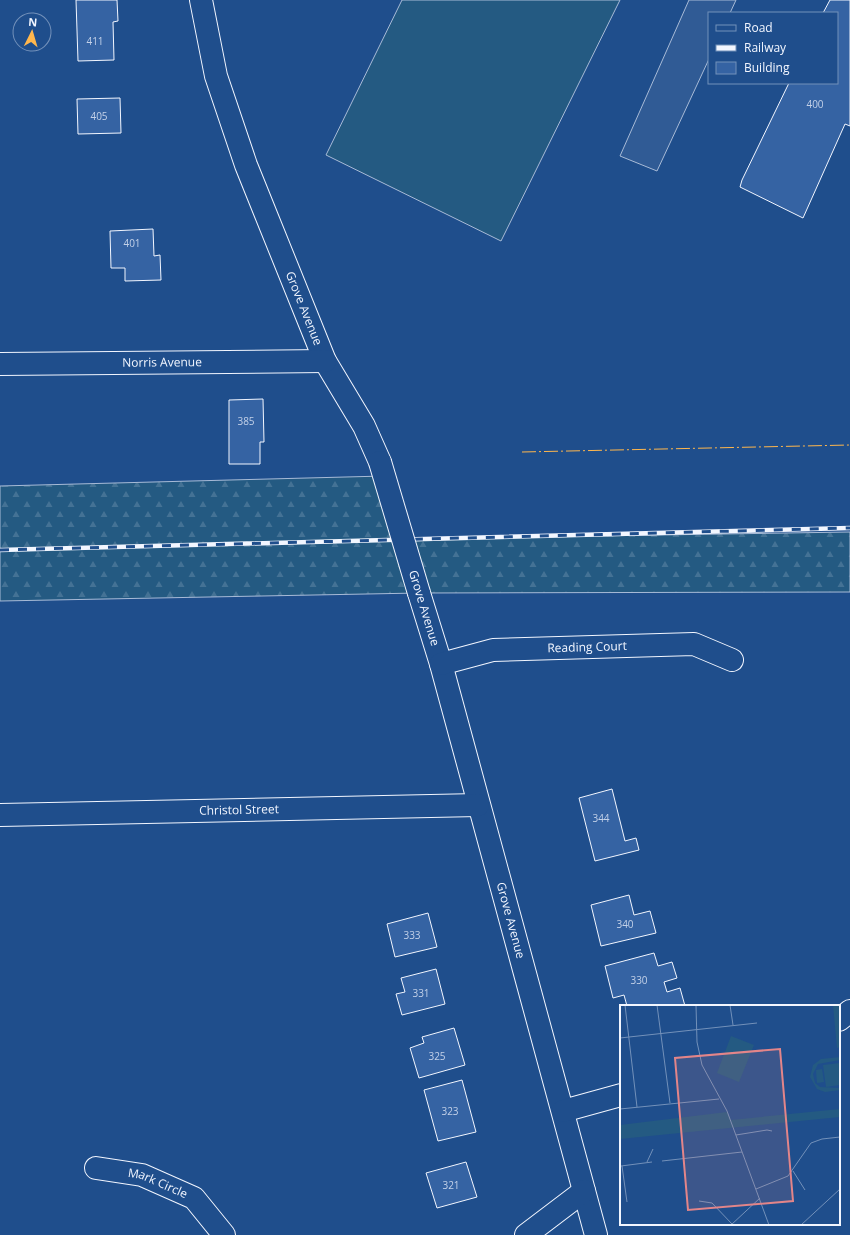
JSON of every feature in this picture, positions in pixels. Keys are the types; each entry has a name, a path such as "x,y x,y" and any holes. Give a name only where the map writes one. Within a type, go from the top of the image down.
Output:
{"street":[{"name":"Grove Avenue","path":"201,0 216,76 246,165 325,361 364,426 380,462 441,664 478,805 596,1235"},
{"name":"Norris Avenue","path":"0,364 325,361"},
{"name":"Reading Court","path":"441,664 493,650 694,644 732,660"},
{"name":"Christol Street","path":"0,815 478,805"},
{"path":"840,1019 850,1011"},
{"path":"563,1111 620,1095"},
{"name":"Mark Circle","path":"96,1168 142,1175 194,1198 224,1235"},
{"path":"526,1235 584,1191"}],"green space":[{"path":"402,0 620,0 501,241 326,155"},
{"path":"384,476 404,539 850,532 850,592 419,593 0,601 0,486"}],"shaded area":[{"path":"689,0 736,0 730,12 708,12 708,61 657,171 620,156"}],"building":[{"path":"76,0 117,0 118,21 113,22 114,60 78,61"},
{"path":"830,0 850,0 850,126 845,124 803,218 740,187 789,84 838,84 838,12 824,12"},
{"path":"120,98 121,133 78,134 77,99"},
{"path":"153,229 154,256 160,255 161,280 125,281 125,268 111,268 110,231"},
{"path":"263,399 264,442 260,442 260,464 229,464 229,400"},
{"path":"612,789 625,841 636,838 639,850 595,861 579,798"},
{"path":"629,895 634,915 650,911 656,933 601,946 591,905"},
{"path":"428,913 437,947 395,957 387,924"},
{"path":"654,953 658,966 672,962 677,978 664,982 667,992 680,988 685,1005 627,1005 624,995 613,998 605,966"},
{"path":"436,969 445,1004 402,1015 396,994 405,992 401,978"},
{"path":"454,1028 465,1065 419,1078 410,1048 424,1043 422,1037"},
{"path":"462,1080 476,1132 438,1141 424,1090"},
{"path":"466,1162 477,1197 437,1208 426,1173"}],"railway":[{"path":"0,550 850,528"}],"power":[{"path":"522,452 850,445"}]}
